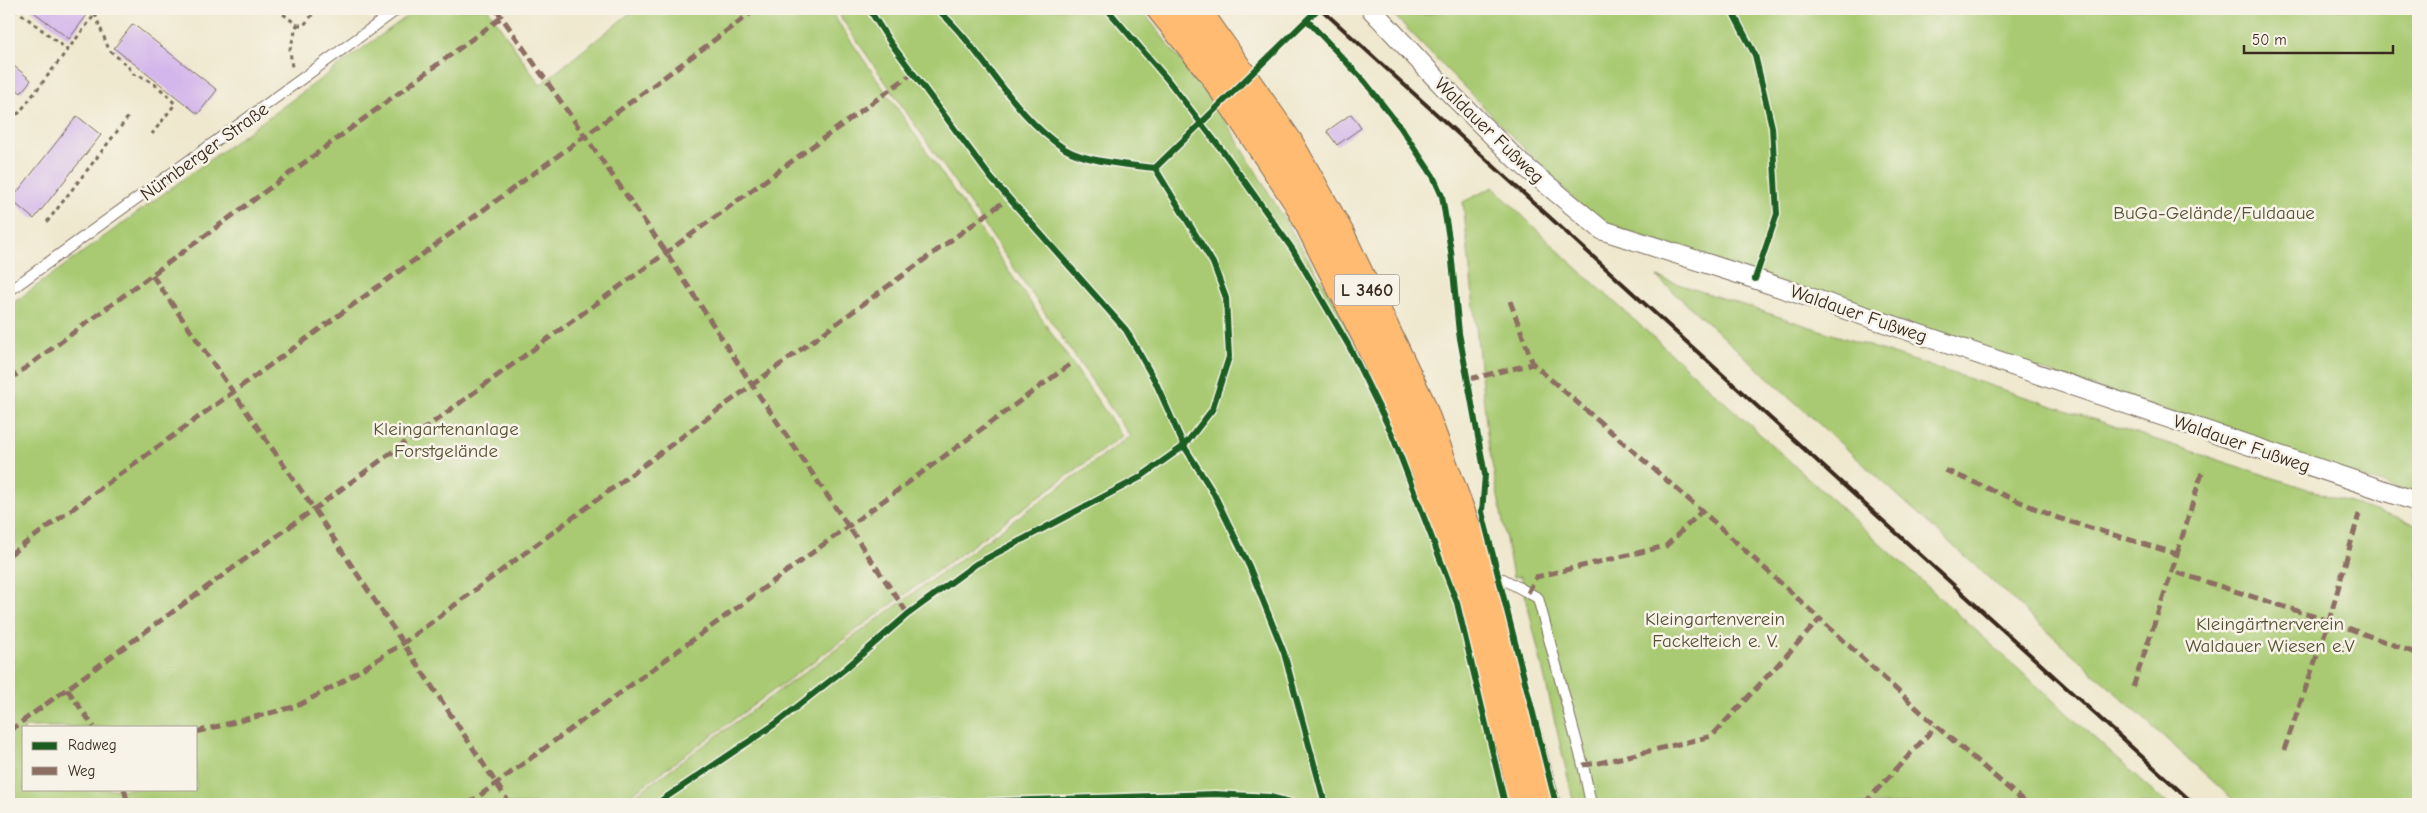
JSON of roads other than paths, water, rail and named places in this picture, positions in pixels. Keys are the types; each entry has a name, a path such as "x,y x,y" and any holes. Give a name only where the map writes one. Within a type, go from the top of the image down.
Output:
{"main road":[{"name":"L 3460","path":"1161,9 1212,72 1298,202 1368,340 1425,468 1468,593 1514,758 1523,804"},
{"name":"L 3460","path":"1196,9 1289,143 1340,234 1420,402 1486,580 1546,804"}],"street":[{"name":"Waldauer Fußweg","path":"1371,9 1444,87 1517,160 1602,230 1765,282 2418,502"}],"lane":[{"name":"Nürnberger Straße","path":"9,292 398,9"},
{"path":"1486,580 1503,579 1538,598 1583,765 1591,804"}],"railway":[{"path":"1321,9 2194,804"}],"park label":[{"name":"BuGa-Gelände/Fuldaaue","path":"2214,212"},
{"name":"Kleingartenanlage Forstgelände","path":"446,439"},
{"name":"Kleingartenverein Fackelteich e. V.","path":"1715,629"},
{"name":"Kleingärtnerverein Waldauer Wiesen e.V","path":"2270,634"}]}
